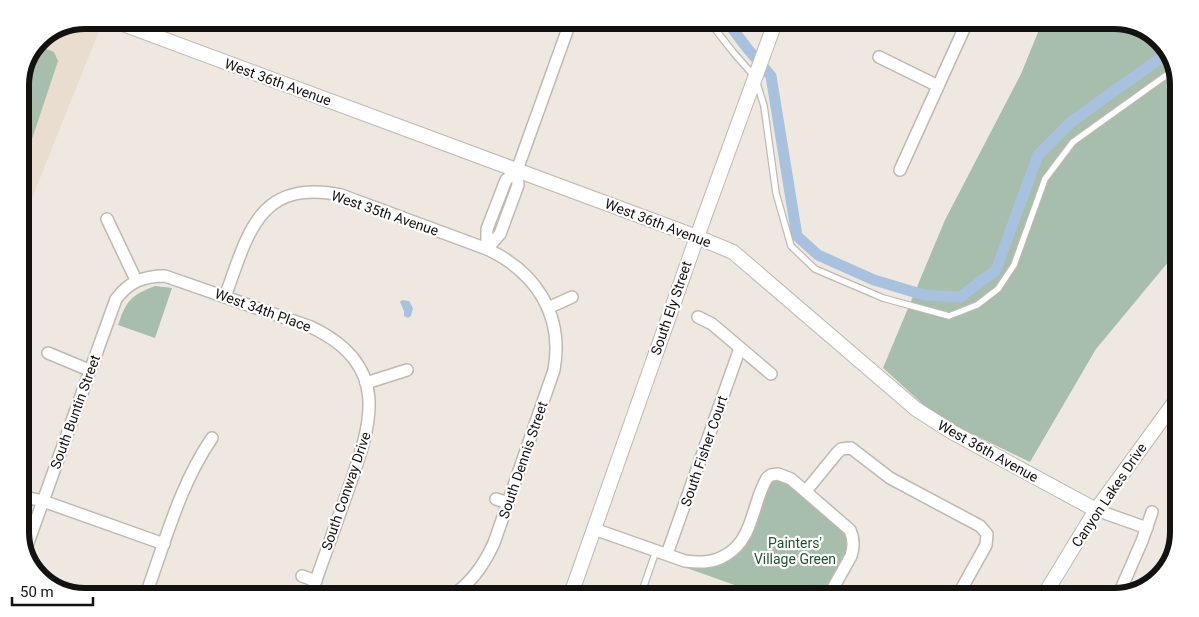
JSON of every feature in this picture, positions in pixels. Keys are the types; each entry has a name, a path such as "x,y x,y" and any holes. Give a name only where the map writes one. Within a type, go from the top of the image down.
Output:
{"street":[{"name":"West 36th Avenue","path":"136,29 724,248 741,258 900,396 932,420 1096,510 1147,528"},
{"path":"487,249 488,230 506,180 517,170 568,29"},
{"name":"South Ely Street","path":"573,588 696,237 773,29"},
{"path":"900,170 964,29"},
{"path":"879,57 938,86"},
{"name":"West 35th Avenue","path":"225,297 245,240 252,228 273,203 296,193 323,192 341,195 487,249 501,256 518,267 530,279 548,308"},
{"path":"107,219 136,280"},
{"name":"West 34th Place","path":"136,280 150,276 165,276 311,327 346,348 355,360 366,383"},
{"name":"South Buntin Street","path":"29,539 116,299 127,286 136,280"},
{"path":"548,308 572,297"},
{"name":"South Dennis Street","path":"462,588 472,580 494,543 554,370 557,356 556,335 548,308"},
{"path":"698,317 712,324 771,374"},
{"name":"South Fisher Court","path":"662,553 740,348"},
{"path":"48,353 89,370"},
{"path":"366,383 406,370"},
{"name":"South Conway Drive","path":"313,588 365,440 370,412 366,383"},
{"name":"Canyon Lakes Drive","path":"1048,588 1096,510 1170,408"},
{"path":"148,588 186,482 200,455 212,438"},
{"path":"806,491 841,449 851,448 890,478 980,526 987,534 986,545 962,588"},
{"path":"594,529 685,561 713,561 736,548 742,540 764,483 772,475 785,475 850,530 853,550 833,588"},
{"path":"29,498 43,501 164,544"},
{"path":"496,499 508,503"},
{"path":"1121,588 1152,512"},
{"path":"302,576 312,588"}],"lane":[{"path":"715,29 733,52 759,68 776,192 791,246 815,270 882,298 949,316 977,305 998,289 1014,265 1045,179 1073,142 1169,73"},
{"path":"644,588 662,553"}],"shaded area":[{"path":"100,29 29,206 29,81 33,63 45,45 63,33 74,30"}],"green space":[{"path":"1039,29 1114,29 1132,32 1151,43 1164,60 1170,81 1170,260 1096,349 1030,462 937,417 883,368 945,220 1021,74"},
{"path":"43,48 54,52 58,61 29,148 29,81 33,63"},
{"path":"155,286 172,288 155,338 118,325 130,300"},
{"name":"Painters' Village Green","path":"781,479 844,532 849,539 847,551 826,588 743,588 681,566 707,566 745,546 753,533 768,488 776,480"}],"water":[{"path":"402,300 409,301 413,308 411,316 408,318 404,316 400,302"}],"waterway":[{"path":"733,29 771,76 797,236 818,255 874,280 924,295 960,297 996,270 1038,155 1071,122 1162,57"}]}
